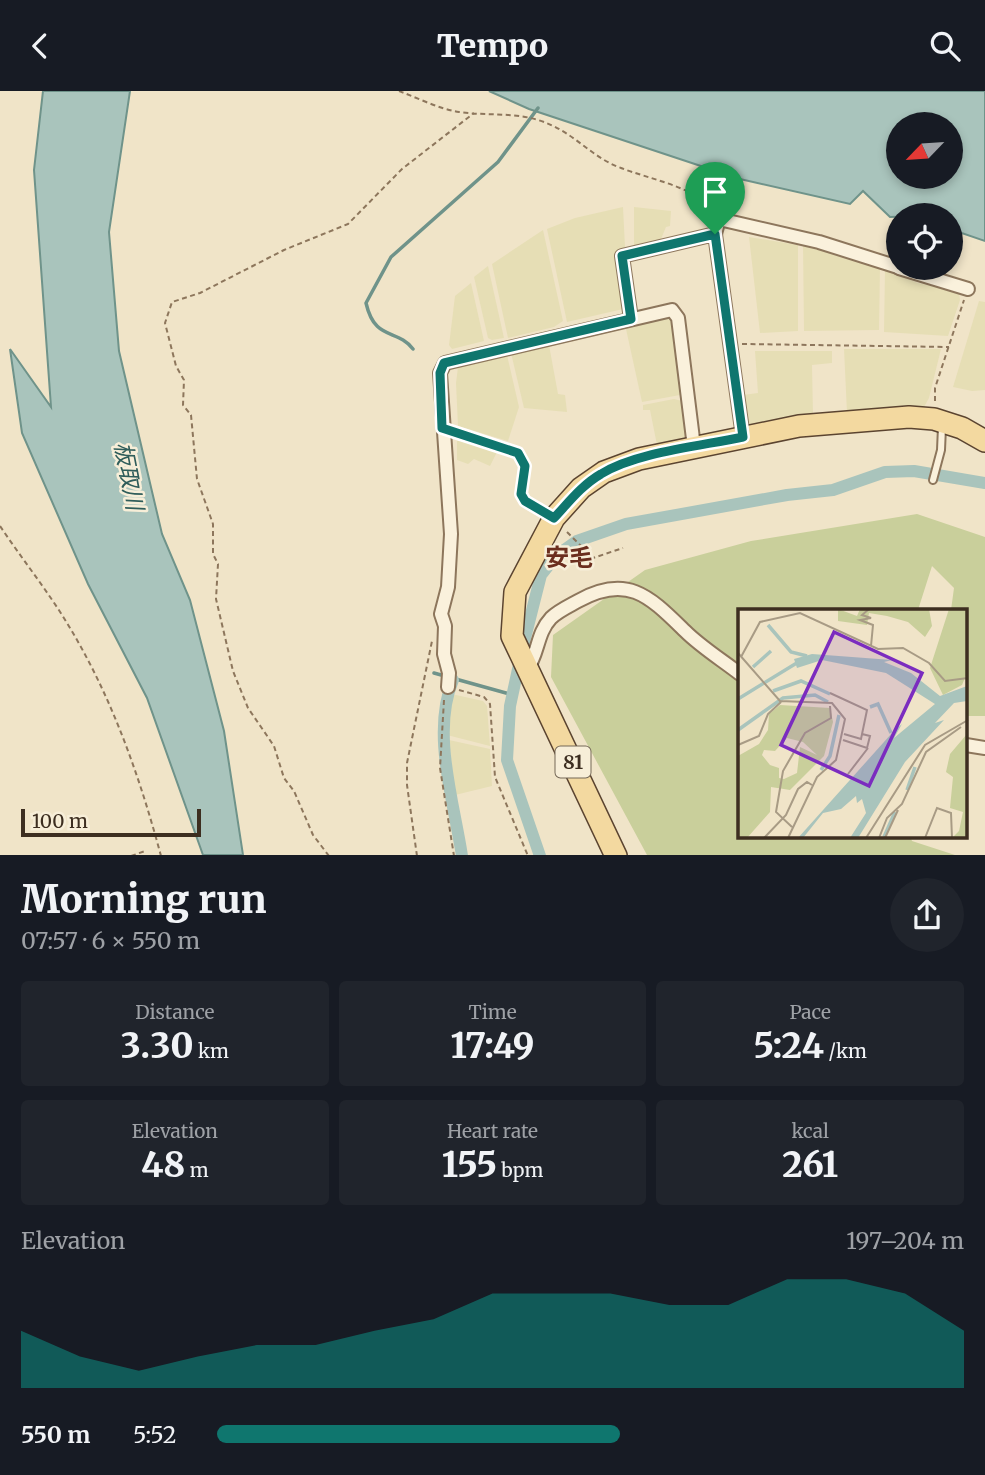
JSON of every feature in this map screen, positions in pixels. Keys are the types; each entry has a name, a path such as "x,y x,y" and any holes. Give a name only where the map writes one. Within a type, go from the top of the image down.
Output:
{"main road":[{"name":"81","path":"616,855 568,751 522,661 511,624 515,592 553,519 581,488 604,472 639,459 799,426 909,417 938,420 985,441"}],"street":[{"path":"743,437 715,234 719,219 819,241 886,264"},
{"path":"631,319 622,256 715,234"},
{"path":"938,280 968,289"},
{"path":"448,687 450,673 444,654 445,626 441,614 448,587 451,546 442,428 440,373 444,363 672,310 678,318 694,447"},
{"path":"522,661 535,659 540,634 553,615 595,591 625,589 653,599 685,632 738,672"}],"lane":[{"path":"933,480 941,450 938,420"}],"path":[{"path":"399,91 449,110 523,116 569,133 610,164 658,183 694,192 719,219"},
{"path":"328,855 313,835 294,791 284,778 274,746 248,708 233,671 216,599 218,564 213,554 213,524 197,479 191,415 183,405 184,380 176,366 165,323 166,312 172,302 200,293 285,250 348,224 402,169 474,113"},
{"path":"938,420 935,388 968,289"},
{"path":"730,343 948,347"},
{"path":"442,428 518,453 525,466 521,494 525,501 553,519 593,558 623,548"},
{"path":"0,526 66,622 94,673 124,737 161,855"},
{"path":"417,855 407,785 407,763 423,675 441,614"},
{"path":"454,855 440,768 445,691 448,687 484,697 490,703 495,777 528,855"},
{"path":"134,855 145,851"}],"shaded area":[{"path":"623,207 625,247 616,253 623,309 567,322 547,229 575,218"},
{"path":"634,207 671,211 670,226 666,227 661,239 634,247"},
{"path":"543,230 563,321 554,327 508,338 492,264"},
{"path":"749,237 798,245 798,331 760,333"},
{"path":"803,245 880,268 879,330 804,331"},
{"path":"488,266 504,338 492,340 488,338 474,277"},
{"path":"885,270 886,280 910,280 959,292 960,300 948,336 884,332"},
{"path":"471,283 484,341 452,349 449,345 455,296"},
{"path":"979,301 985,302 985,390 972,391 953,387"},
{"path":"668,317 673,319 678,346 675,353 680,395 642,402 626,329"},
{"path":"549,345 558,394 565,395 567,412 524,408 511,353"},
{"path":"844,349 941,349 929,398 924,407 847,413"},
{"path":"755,351 832,351 832,363 812,365 813,415 747,425 743,395 758,393"},
{"path":"507,355 519,407 508,441 458,426 458,367"},
{"path":"674,399 682,401 685,437 657,445 650,410 643,410 643,405"},
{"path":"462,440 497,452 490,466 474,459 468,464 457,460 457,441"},
{"path":"456,695 483,701 487,706 490,746 447,735 448,696"},
{"path":"449,740 490,749 492,786 455,795"}],"green space":[{"path":"917,514 985,537 985,716 968,716 968,609 951,609 954,588 932,566 918,609 738,609 738,838 911,838 912,841 955,855 647,855 551,677 553,635 645,570 751,541"}],"water":[{"name":"板取川","path":"43,91 130,91 109,232 119,351 162,534 190,600 224,731 243,855 203,855 147,698 88,584 22,433 10,349 51,407 34,170"},
{"path":"489,91 985,91 985,241 963,233 963,203 886,203 886,213 863,191 850,204 740,179 529,109"}],"waterway":[{"path":"413,349 375,324 366,303 391,257 498,162 538,108"},
{"path":"540,855 507,760 510,706 523,646 541,575 556,556 577,541 626,524 787,495 833,490 885,472 914,471 985,483"},
{"path":"434,673 513,695"},
{"path":"453,680 447,700 444,744 462,855"}],"district":[{"name":"安毛","path":"569,558"}],"route":[{"path":"715,234 743,437 639,459 604,472 581,488 554,518 525,501 521,494 525,466 518,453 442,428 440,373 444,363 631,319 622,256 715,234"}]}
